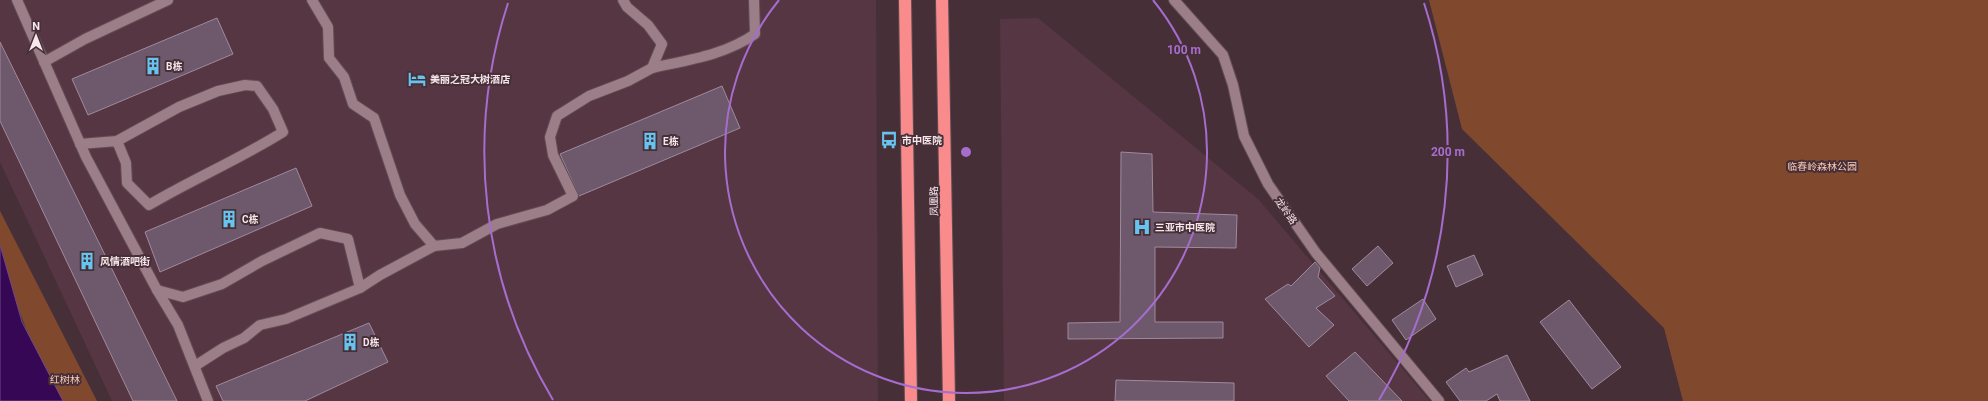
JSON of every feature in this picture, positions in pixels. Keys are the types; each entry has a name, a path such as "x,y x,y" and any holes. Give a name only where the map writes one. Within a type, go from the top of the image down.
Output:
{"highway":[{"path":"905,0 911,401"},
{"name":"凤凰路","path":"942,0 949,401"}],"street":[{"path":"17,0 80,144 157,290 178,325 208,401"},
{"path":"44,62 85,39 168,0"},
{"path":"312,0 328,27 328,58 344,77 353,104 374,118 400,195 415,224 434,246"},
{"path":"623,0 627,7 648,25 662,44 652,68"},
{"path":"195,366 223,348 244,338 260,325 286,319 360,288 380,275 434,246 462,243 497,224 547,210 573,196 553,155 550,137 557,116 589,96 628,80 652,68 706,56 744,42 755,34 754,0"},
{"name":"龙岭路","path":"1174,0 1223,55 1233,85 1244,136 1268,184 1316,253 1439,401"},
{"path":"80,144 117,141 192,102 218,91 245,85 257,86 273,109 283,132 263,145 179,188 150,205 127,183 126,163 117,141"},
{"path":"157,290 183,297 222,284 262,261 320,233 348,239 360,288"}],"shaded area":[{"path":"0,0 876,0 878,401 112,401 0,162"},
{"name":"三亚市中医院","path":"1038,18 1258,199 1430,401 1004,401 1000,19"},
{"path":"0,245 22,322 63,401 0,401"}],"green space":[{"name":"临春岭森林公园","path":"1429,0 1988,0 1988,401 1683,401 1664,328 1462,129"},
{"name":"红树林","path":"0,211 97,401 54,401 0,261"}],"building":[{"name":"B栋","path":"217,18 233,54 88,115 72,79"},
{"name":"风情酒吧街","path":"0,42 177,401 133,401 0,121"},
{"name":"E栋","path":"722,86 740,128 579,196 560,154"},
{"path":"1121,152 1152,154 1153,212 1237,215 1236,248 1155,247 1155,322 1223,322 1223,338 1068,339 1068,323 1120,322"},
{"name":"C栋","path":"296,168 312,206 160,272 145,232"},
{"path":"1378,246 1393,263 1367,286 1352,269"},
{"path":"1474,255 1483,275 1456,287 1447,266"},
{"path":"1315,262 1320,268 1318,277 1335,296 1316,308 1334,325 1309,347 1265,299 1288,284 1291,286"},
{"path":"1423,299 1436,319 1406,340 1392,320"},
{"path":"1569,300 1621,367 1592,389 1540,322"},
{"name":"D栋","path":"369,323 388,362 305,401 223,401 216,386"},
{"path":"1355,352 1402,401 1349,401 1326,376"},
{"path":"1507,355 1530,401 1500,401 1497,394 1486,401 1460,401 1446,382 1466,368 1469,372"},
{"path":"1116,380 1234,383 1234,401 1115,401"}],"place":[{"name":"B栋","path":"153,66"},
{"name":"美丽之冠大树酒店","path":"417,79"},
{"name":"市中医院","path":"889,140"},
{"name":"E栋","path":"650,141"},
{"name":"C栋","path":"229,219"},
{"name":"三亚市中医院","path":"1142,227"},
{"name":"风情酒吧街","path":"87,261"},
{"name":"D栋","path":"350,342"}]}
